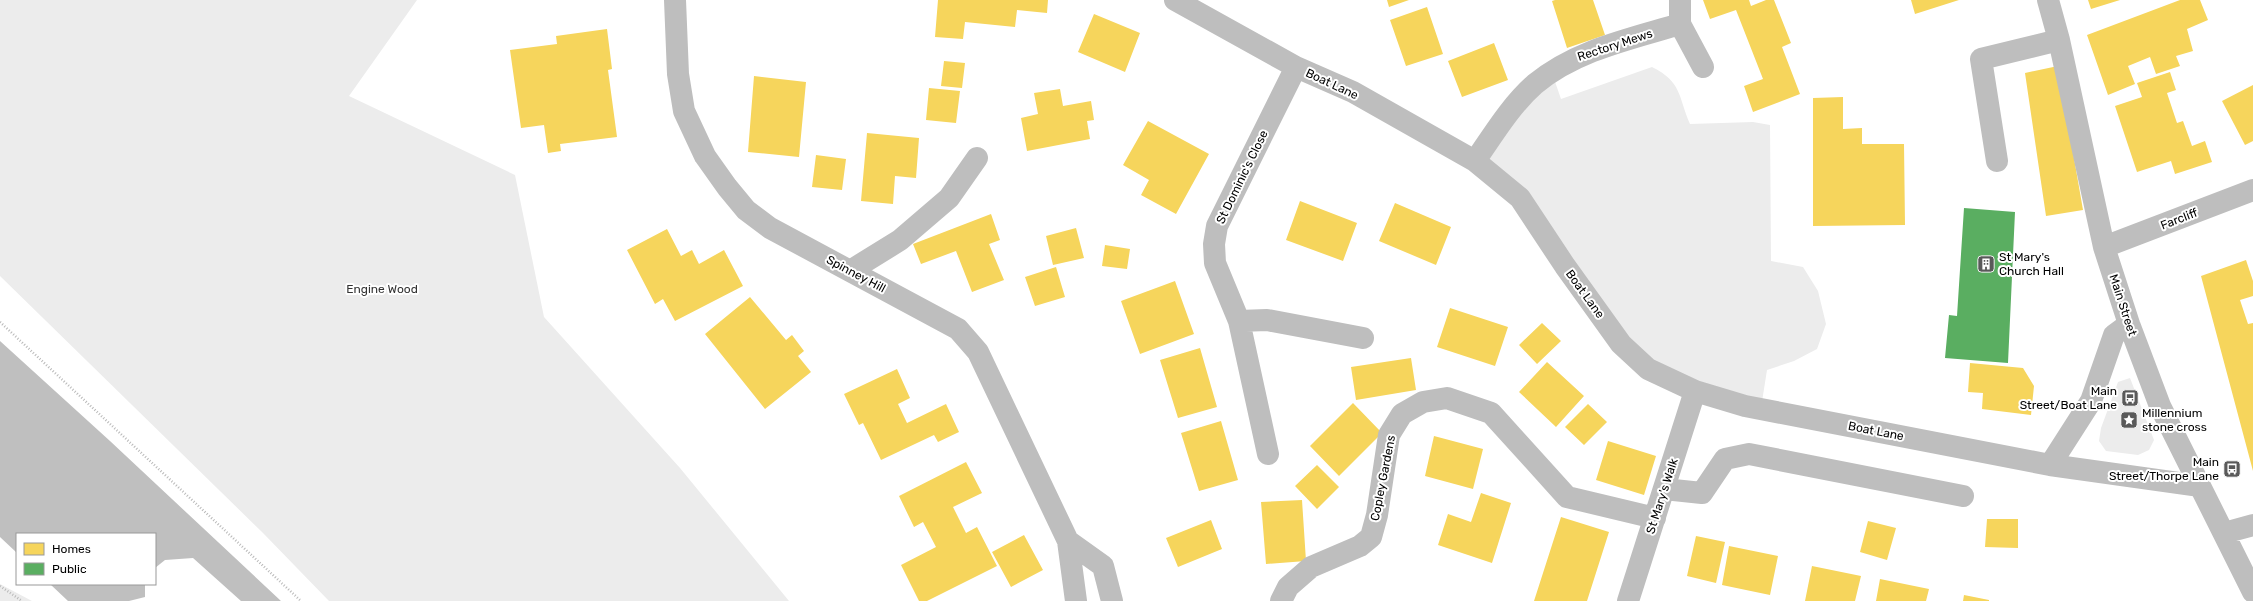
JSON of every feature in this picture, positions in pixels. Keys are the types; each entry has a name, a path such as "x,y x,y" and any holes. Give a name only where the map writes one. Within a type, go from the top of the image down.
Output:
{"street":[{"name":"Spinney Hill","path":"675,0 678,74 684,111 704,156 746,210 770,228 958,329 978,352 1068,541"},
{"name":"Boat Lane","path":"1176,0 1296,67 1353,92 1475,161 1520,198 1565,266 1621,344 1648,369 1695,391 1745,406 2050,465 2200,486"},
{"path":"1680,0 1680,24 1703,67"},
{"name":"Main Street","path":"2048,0 2059,40 2104,247 2129,324 2160,406 2253,592"},
{"name":"Rectory Mews","path":"1475,161 1507,115 1535,85 1574,58 1680,24"},
{"path":"1997,161 1981,59 2059,40"},
{"name":"St Dominic's Close","path":"1268,454 1239,320 1215,263 1214,244 1217,226 1296,67"},
{"path":"850,271 900,240 949,198 977,158"},
{"name":"Farcliff","path":"2104,247 2253,190"},
{"path":"1239,320 1267,320 1363,338"},
{"path":"2050,465 2091,401 2114,335 2129,324"},
{"name":"St Mary's Walk","path":"1628,601 1695,391"},
{"name":"Copley Gardens","path":"1281,601 1288,587 1311,567 1360,546 1371,537 1378,515 1389,435 1402,414 1423,402 1447,398 1491,413 1567,497 1655,518"},
{"path":"1664,489 1702,493 1725,459 1749,454 1963,496"},
{"path":"2224,533 2253,525"},
{"path":"1068,541 1076,601"},
{"path":"1068,541 1103,566 1112,601"}],"path":[{"path":"0,322 301,601"},
{"path":"0,586 22,601"}],"green space":[{"name":"Engine Wood","path":"0,0 417,0 349,96 515,175 544,317 680,468 789,601 329,601 263,533 0,276"},
{"path":"1652,67 1669,78 1674,84 1681,98 1690,124 1753,122 1770,125 1771,261 1803,267 1818,291 1826,324 1817,349 1794,361 1767,370 1761,408 1648,369 1520,198 1475,161 1552,73 1561,99"},
{"path":"2130,378 2154,440 2149,450 2138,455 2106,451 2099,441 2101,428 2118,382"},
{"path":"0,584 32,601 0,601"}],"shaded area":[{"path":"0,341 110,441 281,601 241,601 193,558 165,560 156,567 156,533 16,533 16,552 0,537"},
{"path":"51,585 145,585 145,597 129,601 68,601"}],"building: Homes":[{"path":"938,0 1048,0 1047,13 1017,10 1015,27 965,22 963,39 935,37"},
{"path":"1387,0 1409,0 1389,7"},
{"path":"1593,0 1605,35 1567,48 1552,1"},
{"path":"1703,0 1749,0 1751,6 1766,0 1774,0 1791,43 1782,47 1800,94 1753,112 1744,86 1763,79 1736,10 1710,19"},
{"path":"1911,0 1959,0 1915,14"},
{"path":"2088,0 2120,0 2091,9"},
{"path":"2180,0 2200,0 2208,20 2187,29 2193,51 2176,56 2180,66 2156,74 2150,57 2128,66 2135,84 2108,95 2087,35"},
{"path":"1427,7 1443,54 1406,66 1390,20"},
{"path":"1094,14 1140,33 1125,72 1078,52"},
{"path":"607,29 612,69 608,70 617,137 560,144 561,151 548,153 544,125 521,128 510,50 557,44 556,36"},
{"path":"1494,43 1508,80 1462,97 1448,61"},
{"path":"944,61 965,63 962,88 941,86"},
{"path":"2058,66 2083,210 2046,216 2025,73"},
{"path":"2170,72 2176,90 2167,93 2177,123 2183,121 2192,146 2205,141 2212,162 2175,174 2171,161 2137,172 2115,106 2142,97 2137,83"},
{"path":"754,76 806,82 799,157 748,152"},
{"path":"2253,85 2253,141 2245,145 2222,101"},
{"path":"929,88 960,91 956,123 926,120"},
{"path":"1060,89 1063,106 1091,101 1094,120 1087,121 1090,139 1027,151 1021,118 1038,114 1034,93"},
{"path":"1843,97 1843,129 1862,128 1862,144 1904,144 1905,225 1813,226 1813,98"},
{"path":"1148,121 1209,154 1176,214 1141,195 1149,180 1123,165"},
{"path":"867,133 919,138 916,178 895,176 893,204 861,201"},
{"path":"816,155 846,159 842,190 812,187"},
{"path":"1300,201 1357,223 1343,261 1286,240"},
{"path":"1395,203 1451,227 1436,265 1379,241"},
{"path":"991,214 1000,240 989,244 1004,280 972,292 956,251 921,264 913,244"},
{"path":"1076,228 1084,258 1053,265 1046,236"},
{"path":"667,229 681,256 692,250 699,264 724,250 743,286 675,321 663,299 655,304 627,250"},
{"path":"1105,245 1130,249 1127,269 1102,266"},
{"path":"2246,260 2253,281 2253,296 2240,300 2248,324 2253,323 2253,471 2201,276"},
{"path":"1056,267 1065,297 1035,306 1025,277"},
{"path":"1175,281 1194,334 1140,354 1121,301"},
{"path":"750,297 786,340 792,335 804,351 798,356 811,372 765,409 705,334"},
{"path":"1450,308 1508,327 1495,366 1437,347"},
{"path":"1542,323 1561,341 1537,364 1519,345"},
{"path":"1200,348 1217,407 1178,418 1160,360"},
{"path":"1411,358 1416,390 1356,400 1351,367"},
{"path":"1547,362 1584,396 1556,427 1519,392"},
{"path":"1970,363 2023,368 2034,386 2031,415 1982,409 1983,393 1968,392"},
{"path":"897,369 910,398 898,404 907,423 946,404 959,432 938,442 934,435 881,460 863,423 859,425 844,394"},
{"path":"1353,403 1382,433 1339,476 1310,446"},
{"path":"1588,404 1607,422 1584,445 1565,427"},
{"path":"1221,421 1238,480 1199,491 1181,433"},
{"path":"1434,436 1483,449 1473,489 1425,476"},
{"path":"1608,441 1656,456 1644,495 1596,480"},
{"path":"966,462 982,493 953,507 966,533 977,527 997,566 927,601 919,601 901,565 936,547 923,522 914,527 899,496"},
{"path":"1317,465 1339,487 1317,509 1295,486"},
{"path":"1481,493 1511,503 1492,563 1438,545 1448,514 1471,522"},
{"path":"1302,500 1306,561 1266,564 1261,502"},
{"path":"1561,517 1609,532 1587,601 1534,601"},
{"path":"1987,519 2018,519 2018,548 1985,547"},
{"path":"1211,520 1222,549 1178,567 1166,538"},
{"path":"1868,521 1896,528 1887,560 1860,552"},
{"path":"1024,535 1043,570 1011,587 992,552"},
{"path":"1696,536 1725,542 1716,583 1687,576"},
{"path":"1729,546 1778,556 1770,595 1722,585"},
{"path":"1812,566 1861,576 1855,601 1805,601"},
{"path":"1880,579 1929,589 1926,601 1876,601"},
{"path":"1964,595 1989,600 1989,601 1963,601"}],"building: Public":[{"name":"St Mary's Church Hall","path":"1964,208 2015,212 2008,363 1945,358 1949,315 1957,316"}],"place":[{"name":"St Mary's Church Hall","path":"1986,264"},
{"name":"Main Street/Boat Lane","path":"2130,398"},
{"name":"Millennium stone cross","path":"2129,420"},
{"name":"Main Street/Thorpe Lane","path":"2232,469"}]}
